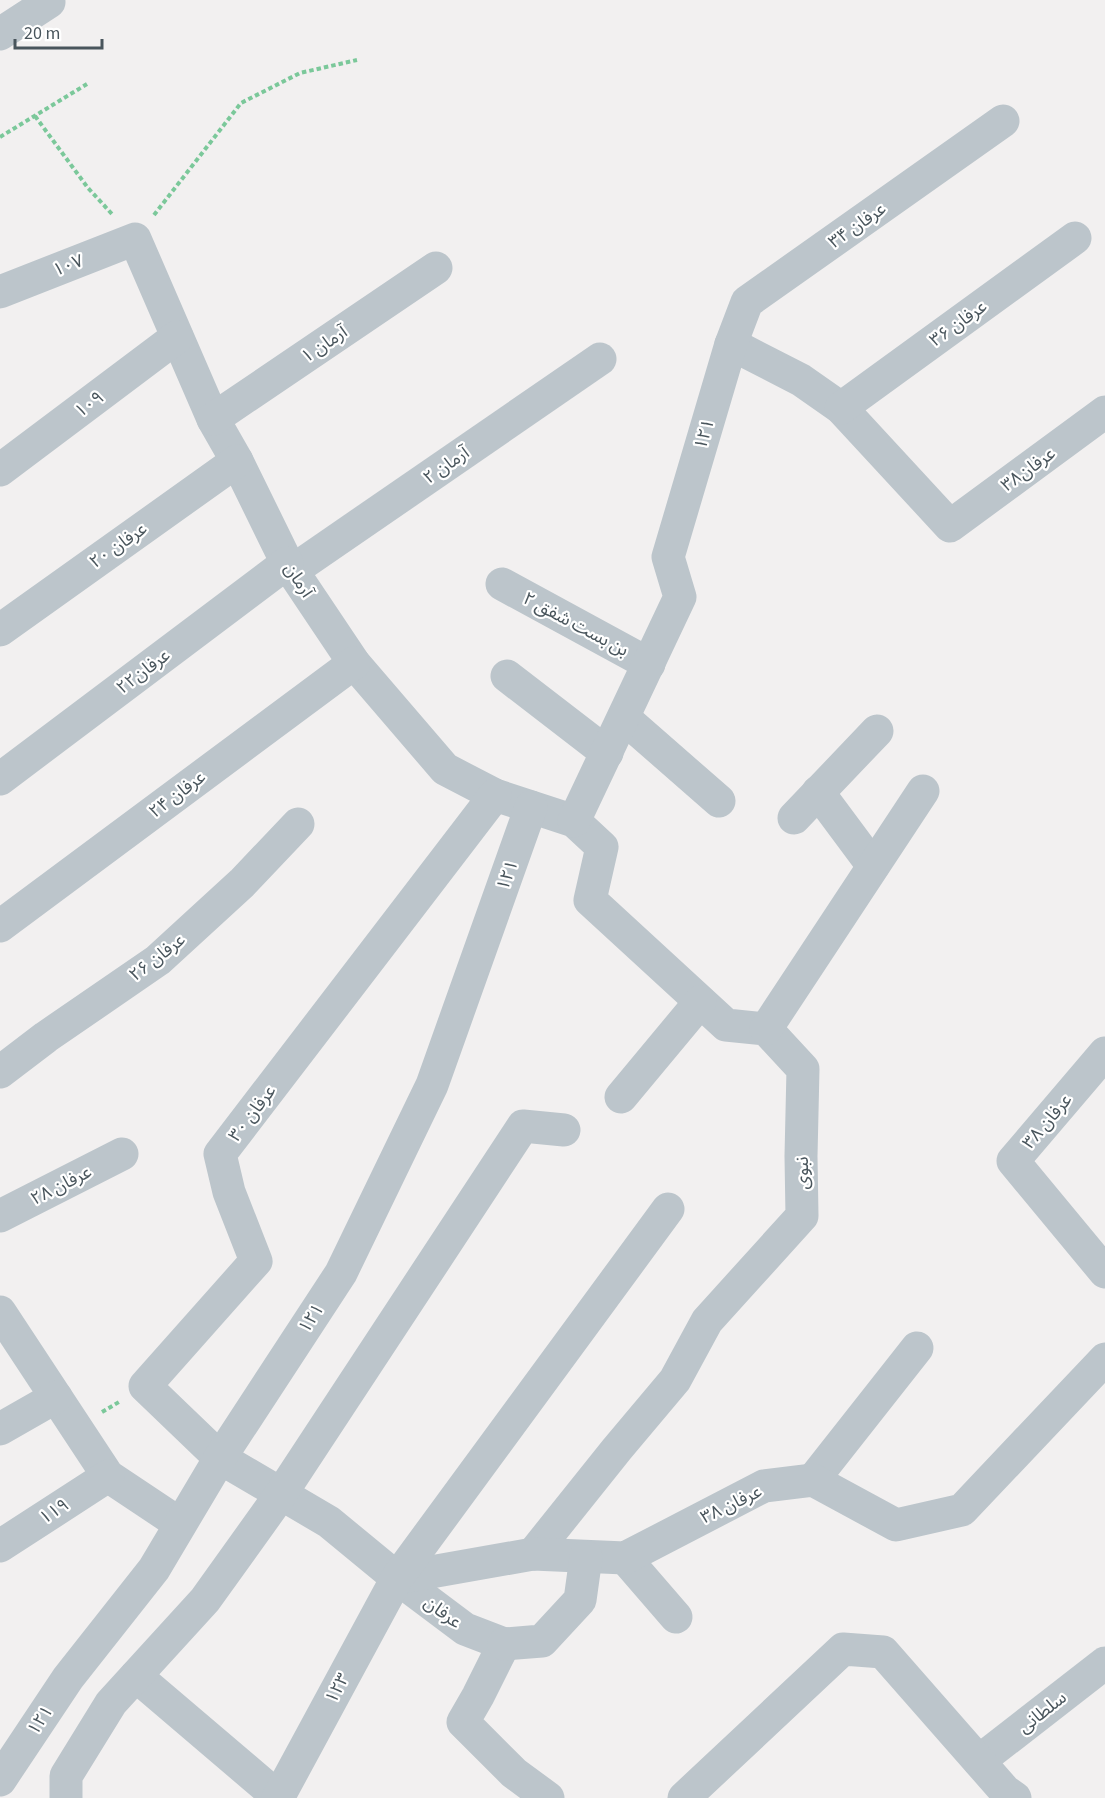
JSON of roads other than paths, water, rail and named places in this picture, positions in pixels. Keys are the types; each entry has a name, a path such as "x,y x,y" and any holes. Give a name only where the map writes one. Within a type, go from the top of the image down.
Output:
{"street":[{"path":"0,34 50,2"},
{"name":"عرفان ۳۴","path":"731,344 747,302 1003,121"},
{"name":"عرفان ۳۶","path":"841,408 1075,238"},
{"name":"۱۰۷","path":"0,292 135,239"},
{"name":"آرمان","path":"135,239 213,419 237,461 289,567 354,663 445,769 495,795 574,821"},
{"name":"آرمان ۱","path":"213,419 436,268"},
{"name":"۱۰۹","path":"0,470 177,337"},
{"path":"731,344 801,380 841,408"},
{"name":"۱۲۱","path":"574,821 680,597 668,557 731,344"},
{"name":"آرمان ۲","path":"289,567 600,358"},
{"name":"عرفان۳۸","path":"841,408 950,526 1105,412"},
{"name":"عرفان ۲۰","path":"0,630 237,461"},
{"name":"عرفان۲۲","path":"0,779 289,567"},
{"name":"بن بست شفق ۲","path":"502,584 650,664"},
{"name":"عرفان ۲۴","path":"0,926 354,663"},
{"path":"507,676 607,753"},
{"path":"624,718 719,801"},
{"path":"794,818 876,731"},
{"path":"574,821 602,847 590,900 726,1025 766,1029 923,791"},
{"path":"818,792 873,866"},
{"name":"عرفان ۳۰","path":"220,1458 145,1386 256,1261 229,1192 220,1154 495,795"},
{"name":"۱۲۱","path":"1,1778 68,1678 154,1569 220,1458 341,1273 432,1084 531,807"},
{"name":"عرفان ۲۶","path":"0,1072 46,1037 158,960 242,884 298,824"},
{"path":"621,1097 700,1002"},
{"name":"نبوی","path":"533,1554 675,1380 707,1320 802,1216 803,1070 766,1029"},
{"name":"عرفان ۳۸","path":"1105,1053 1013,1161 1105,1272"},
{"path":"66,1798 66,1776 111,1703 205,1600 281,1494 523,1126 564,1130"},
{"name":"عرفان ۲۸","path":"0,1216 122,1154"},
{"name":"۱۲۳","path":"278,1798 397,1578 668,1209"},
{"path":"0,1312 108,1476 180,1524"},
{"path":"916,1348 813,1480 896,1525 962,1510 1105,1359"},
{"path":"0,1429 56,1397"},
{"name":"عرفان","path":"220,1458 329,1522 397,1578 465,1629 504,1644"},
{"name":"۱۱۹","path":"0,1546 108,1476"},
{"name":"عرفان ۳۸","path":"397,1578 533,1554 625,1558 764,1486 813,1480"},
{"path":"548,1798 514,1773 463,1722 504,1644 542,1641 580,1600 586,1557"},
{"path":"625,1558 676,1617"},
{"path":"684,1798 843,1649 883,1652 979,1761 1006,1796"},
{"name":"سلطانی","path":"979,1761 1105,1663"},
{"path":"136,1676 278,1798"}]}
